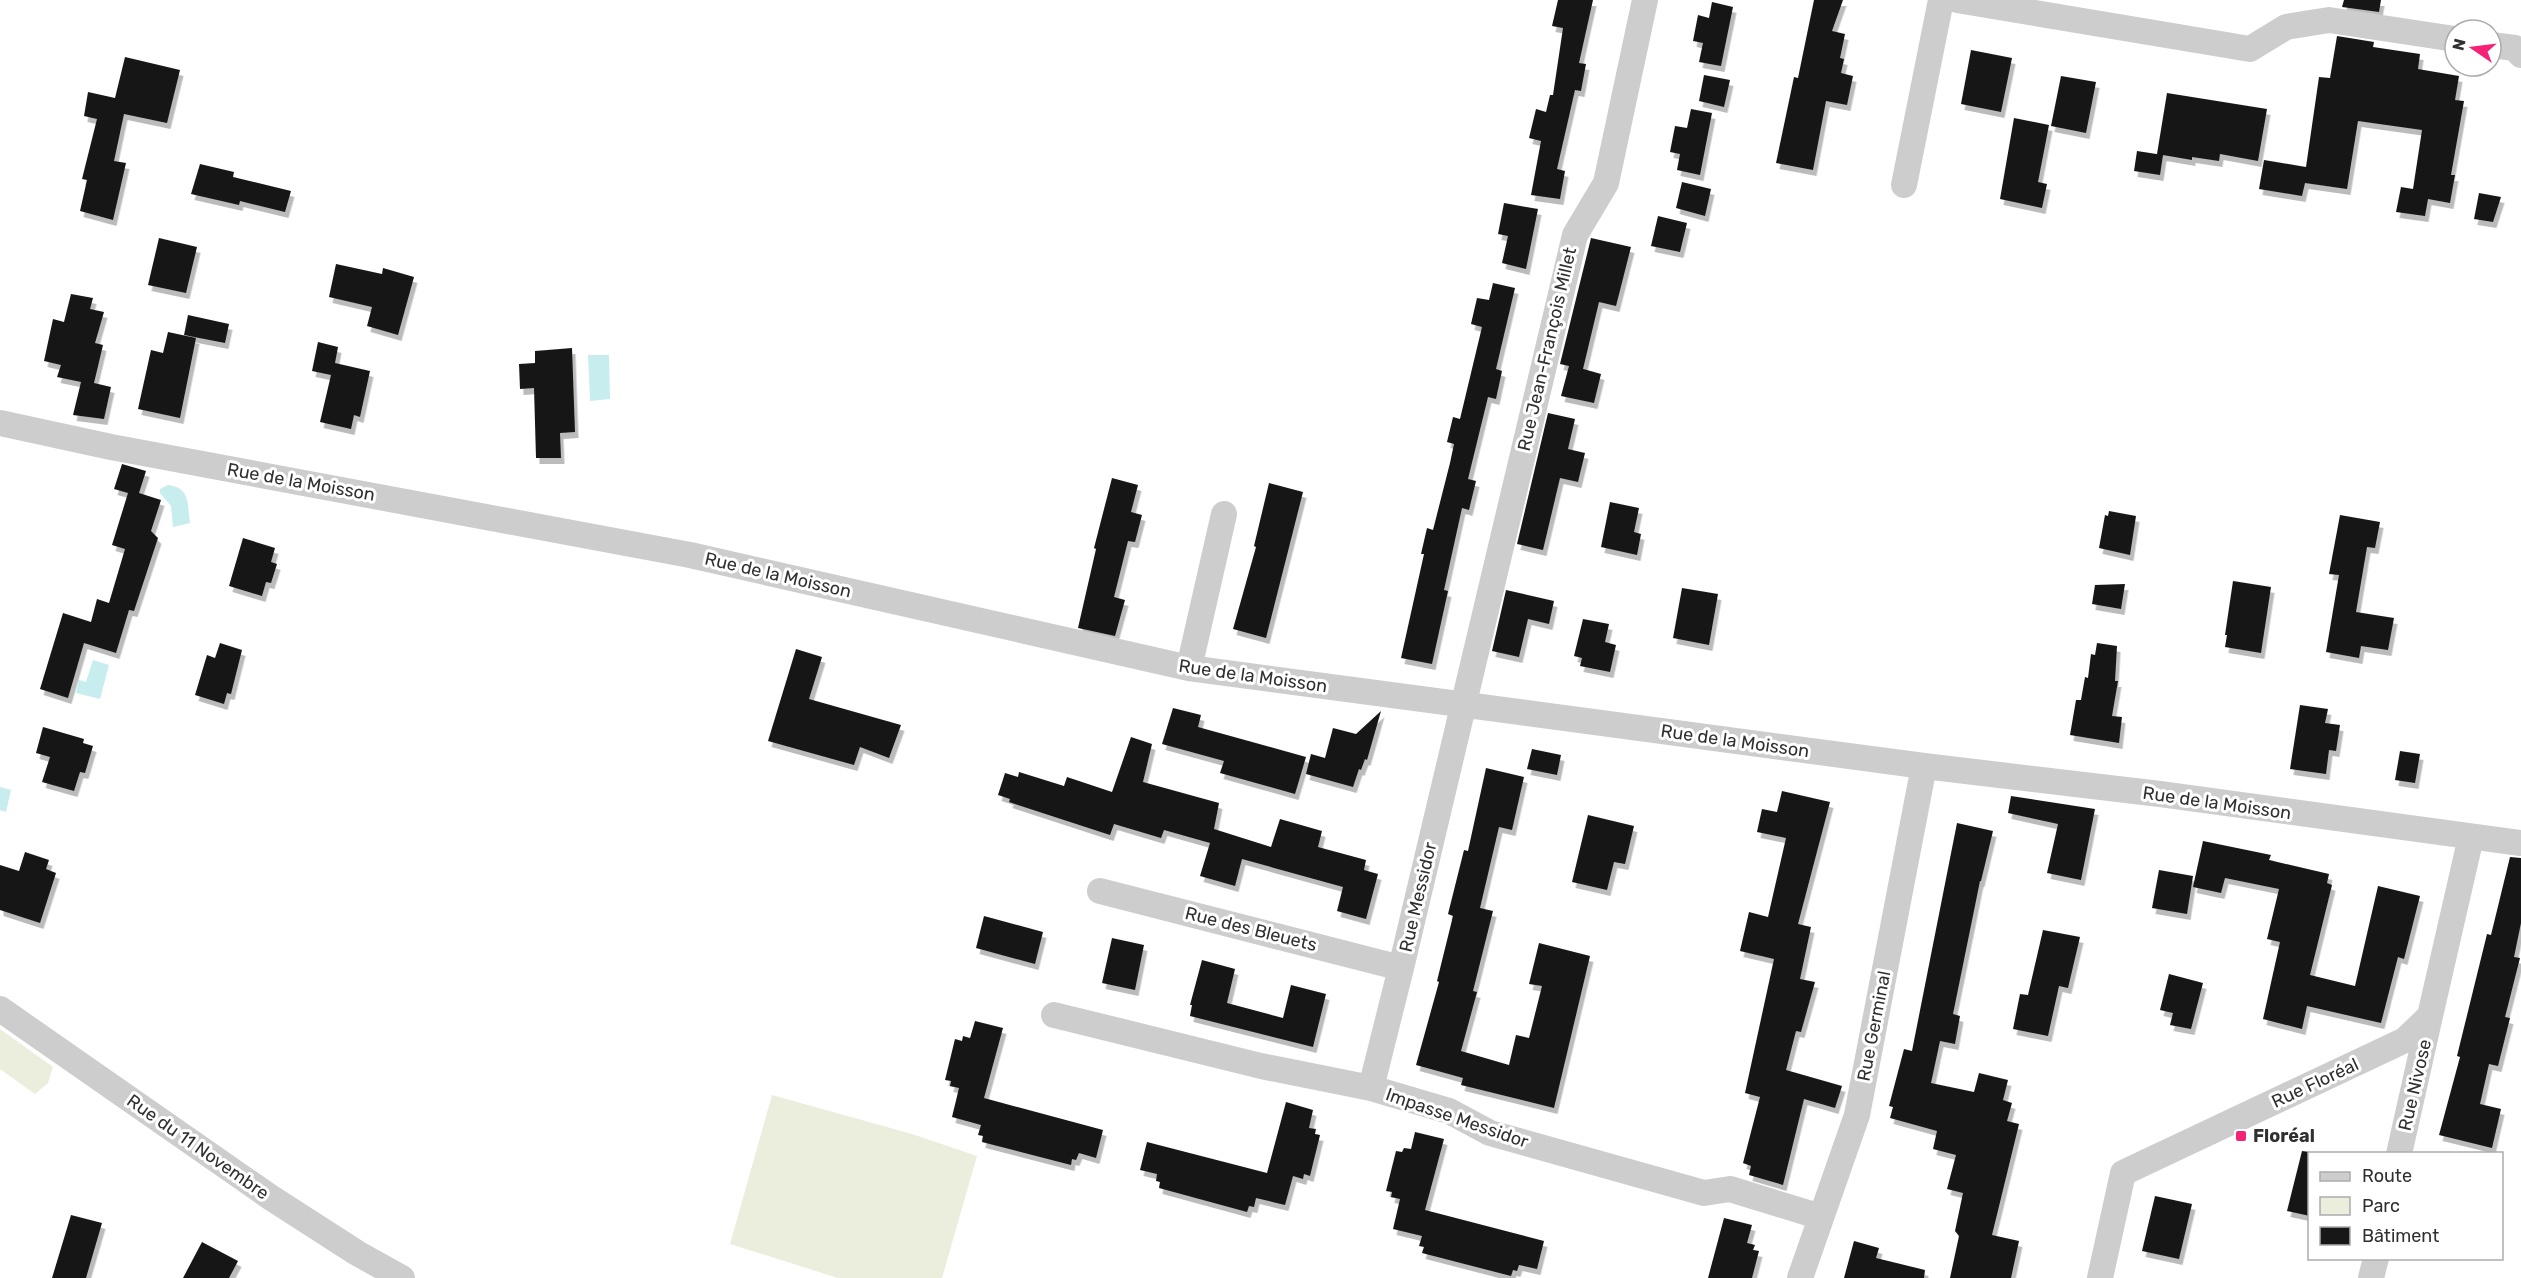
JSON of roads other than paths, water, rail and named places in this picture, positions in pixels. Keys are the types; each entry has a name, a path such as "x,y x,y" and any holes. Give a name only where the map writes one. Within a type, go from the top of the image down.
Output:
{"street":[{"name":"Rue Jean-François Millet","path":"1462,705 1575,235 1606,183 1645,0"},
{"path":"1904,185 1941,0"},
{"path":"1957,0 2250,49 2286,27 2329,21 2443,37"},
{"path":"2503,46 2515,48 2521,55"},
{"name":"Rue de la Moisson","path":"0,423 111,447 690,555 1189,668 2521,843"},
{"path":"1189,668 1224,514"},
{"name":"Rue Messidor","path":"1371,1088 1462,705"},
{"name":"Rue Germinal","path":"1800,1278 1857,1115 1924,766"},
{"path":"2430,1016 2471,837"},
{"name":"Rue des Bleuets","path":"1100,891 1401,968"},
{"name":"Rue du 11 Novembre","path":"0,1009 270,1197 357,1253 402,1278"},
{"name":"Impasse Messidor","path":"1054,1015 1261,1066 1371,1088 1449,1111 1490,1133 1704,1193 1730,1189 1821,1217"},
{"name":"Rue Nivose","path":"2399,1152 2430,1016"},
{"name":"Rue Floréal","path":"2100,1278 2123,1173 2405,1040 2430,1016"},
{"path":"2371,1278 2376,1260"}],"water":[{"path":"588,355 609,355 610,399 590,401"},
{"path":"168,485 184,493 188,503 190,523 173,527 171,506 160,493 160,489"},
{"path":"93,660 109,665 100,699 76,693 79,680 86,682"},
{"path":"0,787 11,790 6,812 0,810"}],"place":[{"name":"Floréal","path":"2241,1136"}]}
